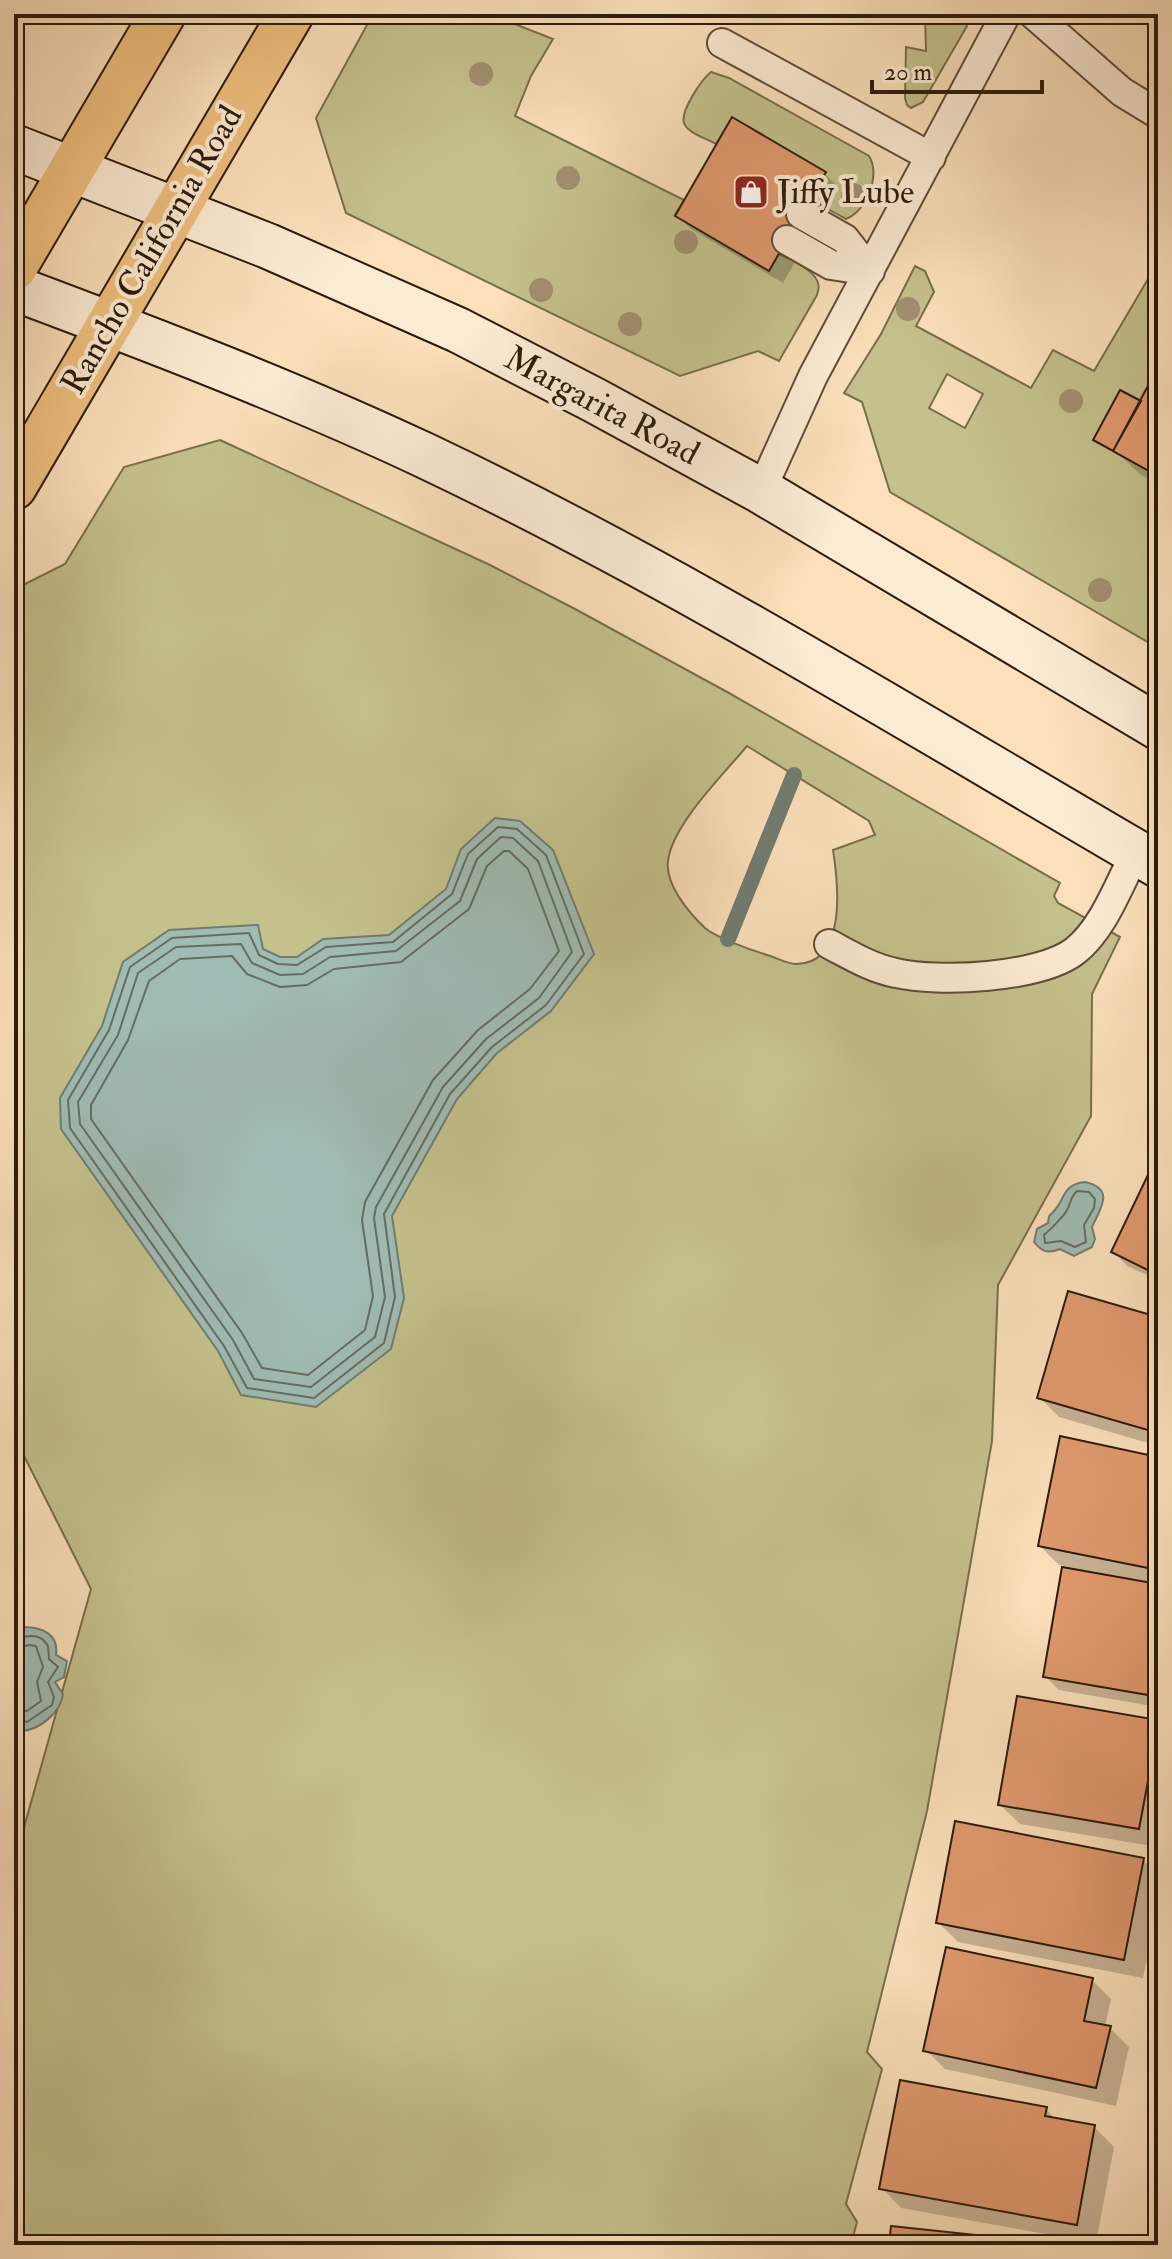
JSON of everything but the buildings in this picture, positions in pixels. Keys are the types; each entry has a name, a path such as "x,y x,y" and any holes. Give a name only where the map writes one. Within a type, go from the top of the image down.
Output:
{"main road":[{"path":"14,268 163,14"},
{"name":"Rancho California Road","path":"14,487 291,14"},
{"name":"Margarita Road","path":"14,147 277,250 458,330 761,491 1158,727"},
{"path":"14,288 203,359 425,456 599,543 1147,859"}],"lane":[{"path":"761,491 813,376 1006,14"},
{"path":"1033,14 1122,92 1158,114"},
{"path":"722,43 931,157"},
{"path":"801,214 845,239 870,271"},
{"path":"787,240 831,265 870,271"},
{"path":"829,944 872,966 897,974 929,978 969,978 1046,963 1074,952 1147,859"}],"shaded area":[{"path":"373,14 489,14 553,39 531,76 515,116 684,200 675,215 772,251 806,268 815,277 819,286 817,295 779,361 758,351 680,376 346,213 316,118"},
{"path":"925,14 965,14 967,26 923,102 911,108 905,98 906,47 926,51"},
{"path":"711,72 729,78 869,156 873,182 866,201 854,215 846,219 810,199 732,118 716,144 686,127 684,118 688,103"},
{"path":"1158,262 1158,648 890,492 862,402 844,393 881,334 915,266 925,271 934,292 916,326 1031,388 1053,350 1094,371","holes":["947,374 983,394 965,428 929,408"]},
{"path":"220,440 490,565 729,693 1060,883 1054,896 1058,903 1120,937 1092,994 1091,1116 998,1285 992,1441 927,1811 867,2052 882,2069 846,2204 857,2222 851,2245 14,2245 14,1845 23,1831 91,1589 14,1436 14,596 19,587 65,564 124,467","holes":["747,746 869,821 875,835 833,850 837,881 836,919 824,951 813,960 789,963 710,932 685,906 670,879 668,861 688,816"]}],"water":[{"path":"495,818 520,821 553,850 594,954 551,1011 497,1053 457,1099 392,1216 404,1298 391,1349 316,1407 241,1395 218,1351 61,1129 60,1098 102,1026 123,962 169,930 258,925 263,949 280,957 297,957 323,939 389,935 446,889 461,849"},
{"path":"1085,1182 1095,1185 1103,1195 1092,1227 1095,1239 1092,1247 1074,1256 1060,1249 1043,1250 1034,1242 1037,1229 1048,1223 1049,1216 1067,1190"},
{"path":"23,1627 48,1633 55,1642 56,1655 67,1661 64,1677 55,1682 63,1694 58,1707 42,1724 21,1731 14,1724 14,1632"}],"waterway":[{"path":"728,939 794,775"}],"place":[{"name":"Jiffy Lube","path":"751,192"}]}
